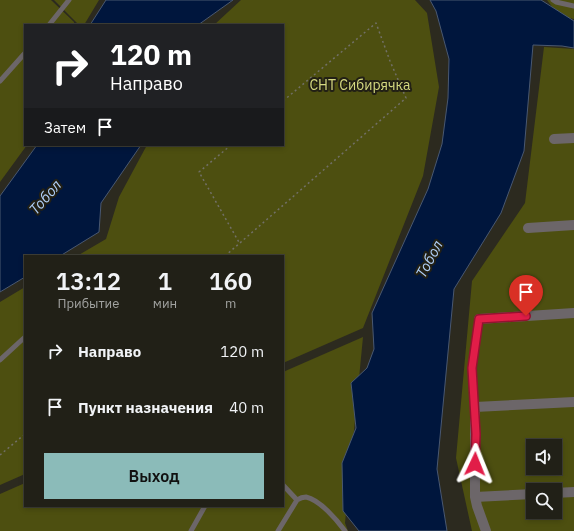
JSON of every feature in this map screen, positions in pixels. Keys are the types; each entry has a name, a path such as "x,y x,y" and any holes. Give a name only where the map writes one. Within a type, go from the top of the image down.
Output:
{"street":[{"path":"554,139 574,138"},
{"path":"528,228 574,226"},
{"path":"479,319 574,313"},
{"path":"486,531 477,506 476,497 475,407 574,402"},
{"path":"562,493 574,492"},
{"path":"476,497 526,494"}],"lane":[{"path":"50,24 68,0"},
{"path":"553,0 574,6"},
{"path":"0,81 24,54"},
{"path":"475,407 472,368 479,319"},
{"path":"0,360 24,338"},
{"path":"284,486 297,500"},
{"path":"278,531 297,500 302,497 315,502 330,514 345,531"},
{"path":"191,531 204,507"}],"path":[{"path":"226,255 406,98 376,23 284,100"},
{"path":"230,146 199,172 240,244"},
{"path":"0,455 24,435"}],"green space":[{"path":"0,0 51,0 74,22 74,24 24,24 24,146 26,146 0,182"},
{"path":"54,0 99,0 85,24 78,24"},
{"name":"СНТ Сибирячка","path":"241,0 415,0 427,13 439,87 423,176 363,328 284,363 284,255 79,255 106,239 119,197 146,146 284,146 284,24 215,24"},
{"path":"547,0 574,0 574,19 559,16"},
{"path":"544,47 574,49 574,531 472,531 456,458 472,281 525,203"},
{"path":"24,288 24,474 0,485 0,302"},
{"path":"363,337 345,523 348,531 0,531 0,494 24,483 24,507 284,507 284,372"}],"water":[{"path":"106,0 233,0 199,24 91,24"},
{"name":"Тобол","path":"430,0 541,0 574,21 574,48 533,45 524,151 501,213 454,289 437,469 447,531 359,531 343,511 342,463 356,428 351,383 367,368 374,349 372,313 428,189 442,144 448,98 449,59 436,11"},
{"name":"Тобол","path":"36,146 140,146 101,203 99,232 62,255 24,255 24,278 0,292 0,196"}],"route":[{"path":"475,464 476,434 472,368 479,319 526,316"}]}
